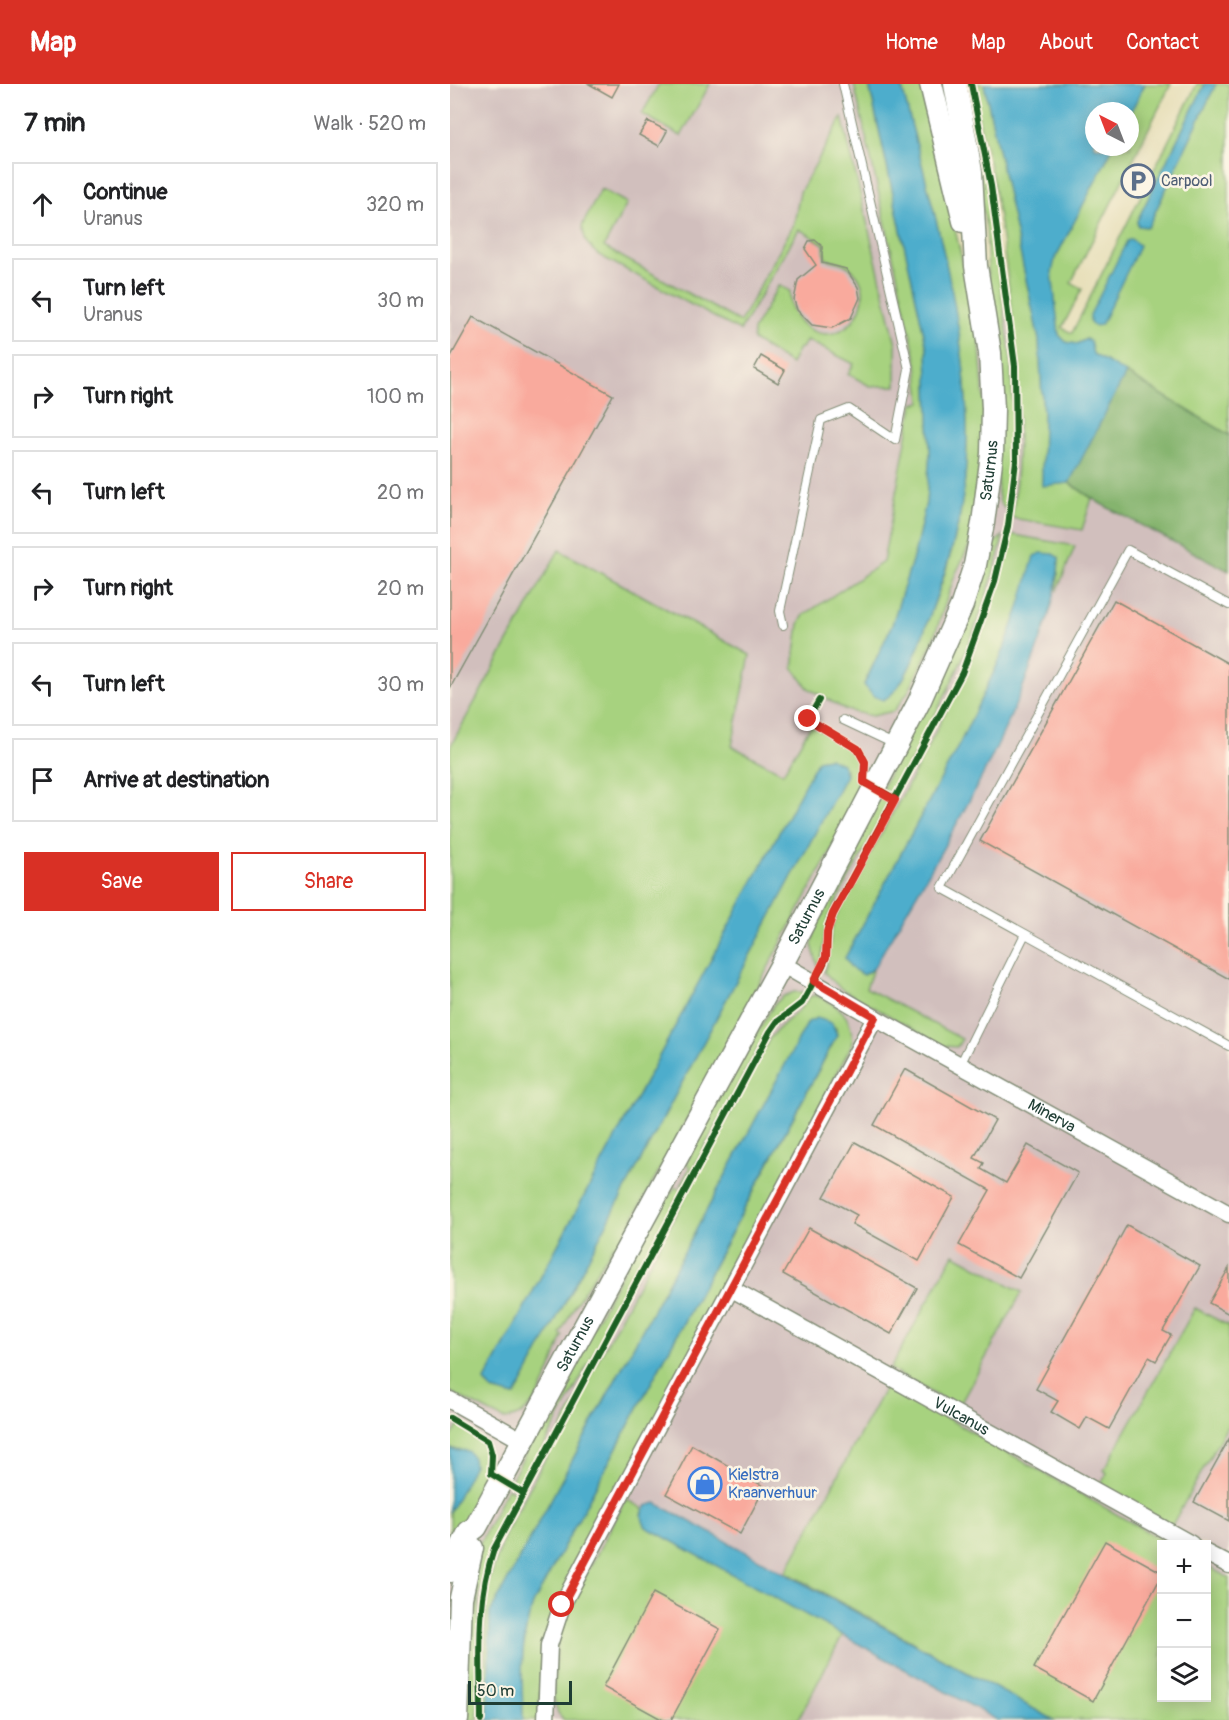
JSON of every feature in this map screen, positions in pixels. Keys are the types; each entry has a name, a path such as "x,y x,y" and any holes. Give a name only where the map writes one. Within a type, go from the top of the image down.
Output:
{"main road":[{"name":"Saturnus","path":"931,84 976,266"},
{"name":"Saturnus","path":"450,1572 469,1532 476,1527 782,964 932,678 975,565 984,523 992,454 992,382 976,266 971,172 955,84"},
{"name":"Saturnus","path":"457,1720 461,1598 477,1536 476,1527"}],"street":[{"name":"Minerva","path":"782,964 1229,1214"},
{"path":"546,1720 549,1645 562,1605 875,1017"},
{"name":"Vulcanus","path":"732,1289 1182,1540"},
{"path":"450,1400 523,1441"},
{"path":"1211,1556 1229,1565"}],"lane":[{"path":"783,625 780,611 821,420 849,409 895,440 909,369 843,84"},
{"path":"1229,605 1128,550 942,888 1229,1046"},
{"path":"843,720 896,745"},
{"path":"960,1065 1010,960 1026,934"}],"shaded area":[{"path":"450,84 881,84 918,244 1058,346 1126,373 1229,435 1229,1720 450,1720"}],"green space":[{"path":"659,84 710,84 681,136 642,114"},
{"path":"854,84 869,85 927,348 930,453 926,503 915,551 892,625 864,684 908,670 951,554 960,514 966,461 967,407 962,352 953,298 901,84 922,84 979,334 985,415 973,538 955,575 932,643 908,692 894,711 872,716 846,710 808,688 793,668 799,624 804,615 883,562 913,404 921,402 917,363"},
{"path":"962,84 967,84 987,186 1011,360 1014,436 1007,511 1000,503 998,494 986,229"},
{"path":"974,84 984,84 1039,340 1043,415 1042,485 1069,483 1092,498 1082,530 1012,518 1016,476 1018,393 1012,311 992,174 977,110"},
{"path":"1145,84 1171,84 1139,148 1139,102 1136,102"},
{"path":"1197,84 1205,84 1137,221 1138,226 1148,227 1216,84 1229,84 1229,435 1093,354 1090,349 1091,343 1086,339 1077,344 1066,342 1059,335 1051,272 1055,259 1108,156 1135,156 1071,283 1082,289 1062,328 1072,333"},
{"path":"842,117 896,344 896,386 870,386 848,374 854,364 807,340 802,348 799,348 791,364 753,340 753,330 779,285 790,291 791,307 798,320 806,327 823,334 839,331 852,322 860,308 863,293 859,278 847,266 825,259 824,244 799,229 740,331 597,254 586,242 582,226 601,189 627,203 604,247 740,322 794,224 800,192"},
{"path":"1126,373 1229,435 1229,571 1101,504 1069,483"},
{"path":"1009,534 1075,546 1057,591 1059,558 1018,611 1000,659 960,743 845,958 863,975 873,969 866,988 962,1039 957,1047 943,1046 840,988 824,972 836,916 912,777 959,683 996,585"},
{"path":"1003,536 984,604 958,668 895,791 889,793 882,789 989,547"},
{"path":"559,550 750,655 732,746 783,773 811,725 855,751 862,764 860,781 865,787 618,1247 614,1245 575,1305 560,1334 563,1336 542,1388 526,1410 516,1417 503,1419 450,1392 450,747","holes":["829,758 846,769 846,775 515,1396 492,1390 485,1381 818,760"]},
{"path":"879,794 889,804 829,915 818,967 812,945 815,930 853,856"},
{"path":"794,992 805,992 798,1002 769,1028 683,1187 681,1186 690,1167 687,1165 696,1135 773,1006 782,997"},
{"path":"815,995 843,1012 850,1025 853,1042 542,1648 539,1720 523,1720 523,1647 533,1604 837,1036 836,1028 817,1018 808,1022 490,1613 488,1720 484,1720 486,1590 505,1534 770,1038 809,997"},
{"path":"675,1187 682,1190 524,1483 518,1486 510,1482 640,1239"},
{"path":"954,1254 1022,1292 958,1408 890,1369"},
{"path":"1195,1308 1229,1326 1229,1423 1172,1525 1100,1486 1107,1473 1104,1470"},
{"path":"887,1384 1162,1540 1157,1540 1157,1702 1211,1702 1211,1568 1229,1578 1229,1720 1054,1720 786,1572"},
{"path":"458,1426 484,1444 488,1456 486,1474 492,1480 450,1560 450,1512 474,1465 459,1449 450,1449 450,1439"},
{"path":"507,1488 515,1492 516,1498 492,1546 479,1596 478,1720 465,1720 465,1620 476,1551"},
{"path":"626,1499 644,1509 642,1513 646,1527 843,1634 798,1720 564,1720 558,1713 553,1695 558,1637 570,1605"}],"water":[{"path":"869,84 901,84 953,297 962,352 967,406 966,461 960,514 950,555 916,654 898,687 883,700 873,696 864,685 892,625 915,551 926,503 930,453 927,348"},
{"path":"984,84 1145,84 1136,102 1085,102 1085,156 1108,156 1055,259 1052,272 1059,335 1066,342 1077,344 1086,339 1090,341 1093,354 1126,373 1069,483 1042,486 1043,415 1039,340"},
{"path":"1205,84 1216,84 1148,227 1138,226 1137,221"},
{"path":"1131,239 1139,245 1136,253 1101,325 1094,326 1090,323 1090,315 1127,241"},
{"path":"1041,553 1053,554 1059,558 1056,586 1046,624 1016,703 980,781 938,857 873,969 863,975 851,968 845,958 960,743 1000,659 1018,611 1034,556"},
{"path":"829,758 842,764 846,775 515,1396 492,1390 485,1381 818,760"},
{"path":"817,1018 832,1023 837,1035 533,1604 523,1647 523,1720 488,1720 490,1613 808,1022"},
{"path":"450,1449 468,1451 473,1458 474,1465 450,1512"},
{"path":"656,1503 1054,1720 997,1720 646,1527 642,1519 643,1512 646,1506"}],"building":[{"path":"589,84 619,84 612,97"},
{"path":"648,121 667,131 659,146 639,135"},
{"path":"815,240 822,246 822,263 846,269 858,287 860,298 851,318 832,328 812,325 797,310 794,300 798,280 816,265 805,249 809,241"},
{"path":"473,317 613,395 450,688 450,358"},
{"path":"761,356 785,370 778,383 754,369"},
{"path":"1114,600 1229,664 1229,979 980,841"},
{"path":"905,1069 995,1120 974,1158 984,1163 981,1169 1006,1183 1028,1145 1078,1173 1019,1278 959,1245 990,1190 874,1125"},
{"path":"855,1142 954,1197 919,1261 852,1224 857,1215 824,1197"},
{"path":"1127,1225 1200,1266 1163,1331 1171,1335 1156,1361 1149,1357 1109,1429 1087,1417 1080,1429 1051,1412 1058,1401 1036,1389"},
{"path":"809,1228 917,1288 891,1334 783,1274"},
{"path":"1229,1268 1229,1314 1209,1303"},
{"path":"1229,1439 1229,1521 1194,1502"},
{"path":"692,1445 765,1487 740,1534 666,1494"},
{"path":"1105,1541 1157,1570 1157,1584 1093,1701 1034,1668"},
{"path":"653,1593 720,1629 671,1720 663,1720 603,1687"}],"cycle path":[{"path":"481,1720 482,1612 484,1590 494,1549 770,1032 777,1022 802,1003 823,965 826,957 828,926 833,914 962,673 995,581 1008,526 1016,461 1015,366 991,186 971,84"},
{"path":"819,700 808,719 858,749 865,762 864,782 895,799"},
{"path":"450,1418 488,1441 492,1455 491,1474 523,1493"}],"place":[{"name":"Carpool","path":"1138,181"},
{"name":"Kielstra Kraanverhuur","path":"705,1484"}],"route":[{"path":"562,1605 875,1017 814,981 826,957 827,932 833,914 895,800 864,782 865,762 856,747 808,719"}]}
